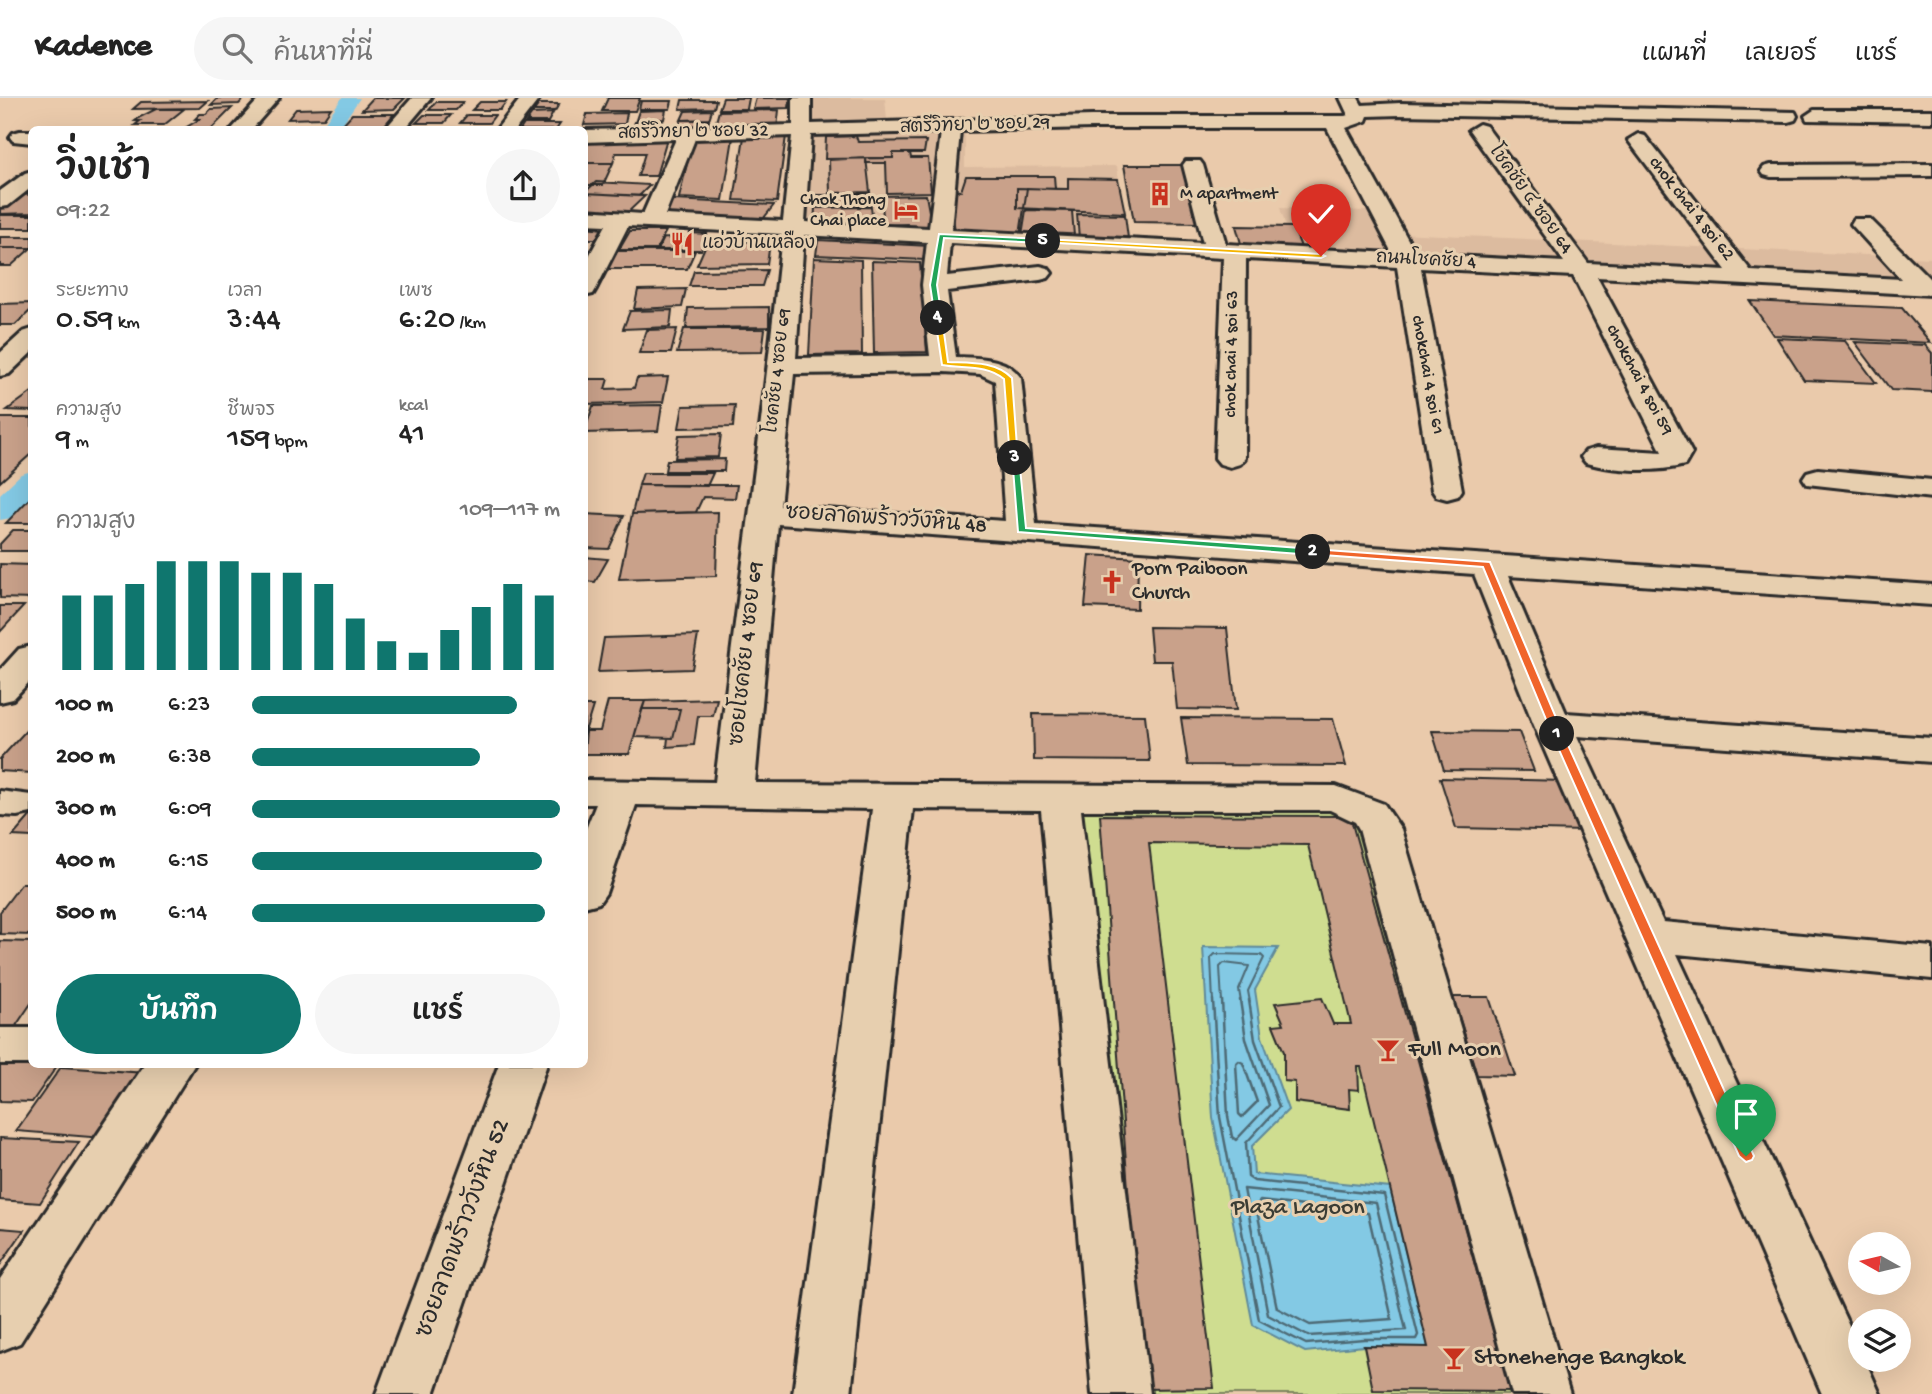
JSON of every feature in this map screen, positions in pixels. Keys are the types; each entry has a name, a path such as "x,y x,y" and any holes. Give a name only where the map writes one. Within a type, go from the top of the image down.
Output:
{"street":[{"path":"244,126 270,98"},
{"path":"397,126 422,98"},
{"path":"508,126 531,98"},
{"name":"โชคชัย 4 ซอย 69","path":"763,514 782,366 802,131 802,98"},
{"path":"1083,98 1093,122"},
{"path":"1213,98 1225,121"},
{"path":"999,107 1007,126"},
{"name":"สตรีวิทยา ๒ ซอย 29","path":"802,131 1093,122 1334,122 1354,109 1788,116"},
{"path":"1814,116 1932,116"},
{"name":"chokchai 4 soi 61","path":"1334,122 1408,260 1447,490"},
{"path":"944,364 934,285 951,128"},
{"name":"โชคชัย ๔ ซอย 64","path":"1479,130 1581,269"},
{"name":"สตรีวิทยา ๒ ซอย 32","path":"588,136 802,131"},
{"path":"651,220 688,133"},
{"name":"chok chai 4 soi 62","path":"1638,140 1744,278"},
{"name":"chok chai 4 soi 63","path":"1193,165 1226,251 1230,458"},
{"path":"1771,171 1932,170"},
{"path":"0,201 20,185"},
{"name":"ถนนโชคชัย 4","path":"588,217 1744,278 1929,292"},
{"path":"588,281 620,219"},
{"path":"1862,224 1929,292"},
{"path":"1068,265 1077,243"},
{"name":"chokchai 4 soi 59","path":"1581,269 1677,453 1675,459 1660,461 1596,457"},
{"path":"934,285 1040,273"},
{"path":"1783,295 1929,292"},
{"path":"0,368 28,341"},
{"path":"782,366 944,364 998,370 1008,378 1021,530"},
{"path":"1818,478 1932,489"},
{"name":"ซอยลาดพร้าววังหิน 48","path":"763,514 1932,595"},
{"name":"ซอยโชคชัย 4 ซอย 69","path":"734,793 763,514"},
{"path":"1487,565 1552,723 1851,1394"},
{"path":"1552,723 1932,750"},
{"path":"588,871 602,792 894,797 1336,798 1370,813 1380,829 1541,1394"},
{"path":"822,1394 894,797"},
{"path":"1060,798 1121,1394"},
{"path":"1649,936 1932,963"},
{"path":"0,1326 168,1068"},
{"name":"ซอยลาดพร้าววังหิน 52","path":"405,1394 522,1068"}],"shaded area":[{"path":"812,98 885,98 888,131 965,131 965,167 1117,166 1128,242 805,224"},
{"path":"1280,208 1368,211 1377,232 1932,258 1932,284 1294,251"}],"green space":[{"name":"Plaza Lagoon","path":"1330,804 1372,811 1541,1394 1135,1394 1075,814 1099,805"}],"water":[{"path":"1203,947 1278,948 1255,990 1262,1037 1288,1110 1252,1146 1254,1174 1390,1188 1428,1347 1364,1346 1305,1352 1253,1325 1213,1118"}],"building":[{"path":"218,98 245,98 239,104 211,105"},
{"path":"373,98 405,98 394,109 362,110"},
{"path":"608,98 640,98 635,111 602,111"},
{"path":"723,98 749,98 747,109 719,109"},
{"path":"756,98 790,98 789,108 753,109"},
{"path":"682,100 716,100 714,108 680,109"},
{"path":"208,101 200,108 133,109 141,102"},
{"path":"641,101 672,101 670,109 639,109"},
{"path":"436,102 463,102 456,110 429,110"},
{"path":"480,102 506,102 500,110 472,110"},
{"path":"539,104 559,104 555,111 534,111"},
{"path":"232,108 214,126 188,126 200,119 195,119 200,114 206,114 211,109"},
{"path":"331,108 324,118 288,119 296,109"},
{"path":"156,109 184,109 164,125 135,125 140,121 135,121 140,117"},
{"path":"666,110 664,119 636,120 639,111"},
{"path":"712,110 709,119 681,120 685,111"},
{"path":"779,110 777,128 714,129 719,111"},
{"path":"553,113 548,122 526,122 532,114"},
{"path":"627,113 625,124 584,125 587,114"},
{"path":"352,114 394,114 385,125 342,125"},
{"path":"424,115 451,115 444,123 416,123"},
{"path":"467,115 495,115 489,123 460,123"},
{"path":"681,120 709,120 708,130 679,131"},
{"path":"663,121 658,130 631,131 635,122"},
{"path":"524,124 560,124 559,126 523,126"},
{"path":"668,135 656,176 638,176 645,153 616,153 613,163 588,163 588,136"},
{"path":"786,136 777,202 734,200 744,137"},
{"path":"856,136 858,142 926,141 924,153 893,153 893,158 825,159 826,137"},
{"path":"693,138 733,138 723,200 679,198"},
{"path":"893,153 910,153 911,158 928,158 931,192 887,193 886,163 866,163 866,158 893,158"},
{"path":"866,158 870,192 830,193 829,160"},
{"path":"588,163 613,163 603,185 588,185"},
{"name":"M apartment","path":"1124,165 1183,165 1198,223 1134,222"},
{"path":"966,176 1054,176 1055,189 1027,188 1020,235 955,231 949,190 961,191"},
{"path":"1068,178 1118,179 1125,213 1017,208 1017,188 1068,189"},
{"path":"596,182 650,185 639,196 588,193 588,189"},
{"path":"588,193 645,196 625,215 588,212"},
{"path":"17,194 28,195 28,213 0,214 0,208"},
{"path":"870,194 871,205 816,207 815,195"},
{"name":"Chok Thong Chai place","path":"926,195 932,228 908,228 907,224 884,225 881,196"},
{"path":"674,200 774,205 763,219 660,214"},
{"path":"871,207 873,224 814,225 815,208"},
{"path":"1026,210 1072,211 1074,236 1022,235"},
{"path":"1077,214 1125,215 1128,238 1079,238"},
{"path":"0,215 28,215 28,228 0,228"},
{"path":"1236,226 1293,227 1301,247 1242,247"},
{"path":"588,227 604,229 598,239 588,239"},
{"path":"630,231 666,231 656,250 619,250"},
{"name":"แอ่วบ้านเหลือง","path":"690,233 707,234 701,250 658,250 664,238 687,239"},
{"path":"0,237 28,237 28,248 0,248"},
{"path":"708,240 770,243 767,264 697,265"},
{"path":"818,240 930,246 925,260 816,255"},
{"path":"0,248 28,248 11,266 0,266"},
{"path":"615,251 695,251 687,269 605,269"},
{"path":"814,258 861,260 862,354 809,355"},
{"path":"872,261 920,263 927,352 874,353"},
{"path":"767,270 762,286 689,286 694,271"},
{"path":"686,289 682,307 634,309 638,290"},
{"path":"1750,301 1902,308 1931,343 1773,335"},
{"path":"28,303 28,313 15,325 0,325 0,304"},
{"path":"769,307 769,327 686,328 688,308"},
{"path":"672,310 670,327 623,329 630,311"},
{"path":"677,329 671,353 639,353 647,330"},
{"path":"684,329 765,329 762,352 677,353"},
{"path":"1777,338 1845,341 1876,383 1804,380"},
{"path":"1855,342 1925,345 1932,353 1932,392 1891,390"},
{"path":"668,377 663,402 588,404 588,379 608,379 605,389 634,388 637,378"},
{"path":"28,395 28,411 7,410"},
{"path":"662,405 658,431 588,433 588,421 593,406"},
{"path":"735,405 733,427 679,428 683,406"},
{"path":"0,418 28,418 28,457 0,482"},
{"path":"721,434 718,457 675,458 679,435"},
{"path":"725,459 724,471 665,471 667,460"},
{"path":"643,473 713,473 707,486 639,485"},
{"path":"639,485 737,485 735,498 703,497 696,512 632,514"},
{"path":"28,500 28,523 6,523"},
{"path":"718,512 716,576 619,579 632,514"},
{"path":"588,514 624,516 609,549 588,548"},
{"path":"13,530 28,530 28,551 0,551 0,544"},
{"name":"Porn Paiboon Church","path":"1090,555 1138,558 1137,609 1085,607"},
{"path":"588,557 608,559 595,582 588,581"},
{"path":"0,564 28,565 28,599 0,598"},
{"path":"0,606 24,606 0,632"},
{"path":"1149,627 1227,628 1236,710 1177,709 1172,661 1152,661"},
{"path":"698,635 692,669 598,672 604,638"},
{"path":"717,699 713,716 698,716 694,745 667,747 668,738 673,738 680,709 642,709 645,701"},
{"path":"608,701 645,701 629,754 588,754 588,731 600,731"},
{"path":"588,706 593,706 588,722"},
{"path":"642,709 680,709 673,738 634,737"},
{"path":"1033,714 1145,715 1150,761 1034,760"},
{"path":"1181,718 1333,719 1346,766 1188,765"},
{"path":"28,728 28,773 0,771 0,759"},
{"path":"1432,731 1519,732 1534,771 1444,770"},
{"path":"1440,778 1565,781 1586,831 1456,828"},
{"path":"1100,815 1350,816 1510,1391 1373,1390 1364,1346 1428,1347 1361,1067 1358,1067 1359,1090 1349,1089 1350,1109 1295,1102 1295,1082 1284,1081 1284,1052 1273,1025 1284,1024 1275,1003 1322,998 1333,1024 1351,1024 1308,845 1149,843 1214,1388 1143,1389"},
{"path":"28,819 28,837 13,836"},
{"path":"22,883 28,883 28,935 0,934 0,912"},
{"path":"0,941 28,942 28,1008 9,1036 0,1036"},
{"path":"1453,997 1489,997 1515,1076 1477,1075"},
{"path":"0,1063 28,1064 28,1068 56,1068 32,1102 0,1101"},
{"path":"60,1068 145,1073 103,1138 16,1131"},
{"path":"0,1138 79,1142 40,1203 0,1200"},
{"path":"0,1228 24,1230 0,1265"}],"waterway":[{"path":"331,126 351,98"},
{"path":"0,511 28,484"}],"place":[{"name":"M apartment","path":"1160,194"},
{"name":"Chok Thong Chai place","path":"906,210"},
{"name":"แอ่วบ้านเหลือง","path":"682,244"},
{"name":"Porn Paiboon Church","path":"1112,582"},
{"name":"Full Moon","path":"1388,1050"},
{"name":"Stonehenge Bangkok","path":"1454,1358"}],"route":[{"path":"1321,256 941,236 934,285 944,364 980,366 998,370 1008,378 1021,530 1487,565 1552,723 1746,1156"}]}
